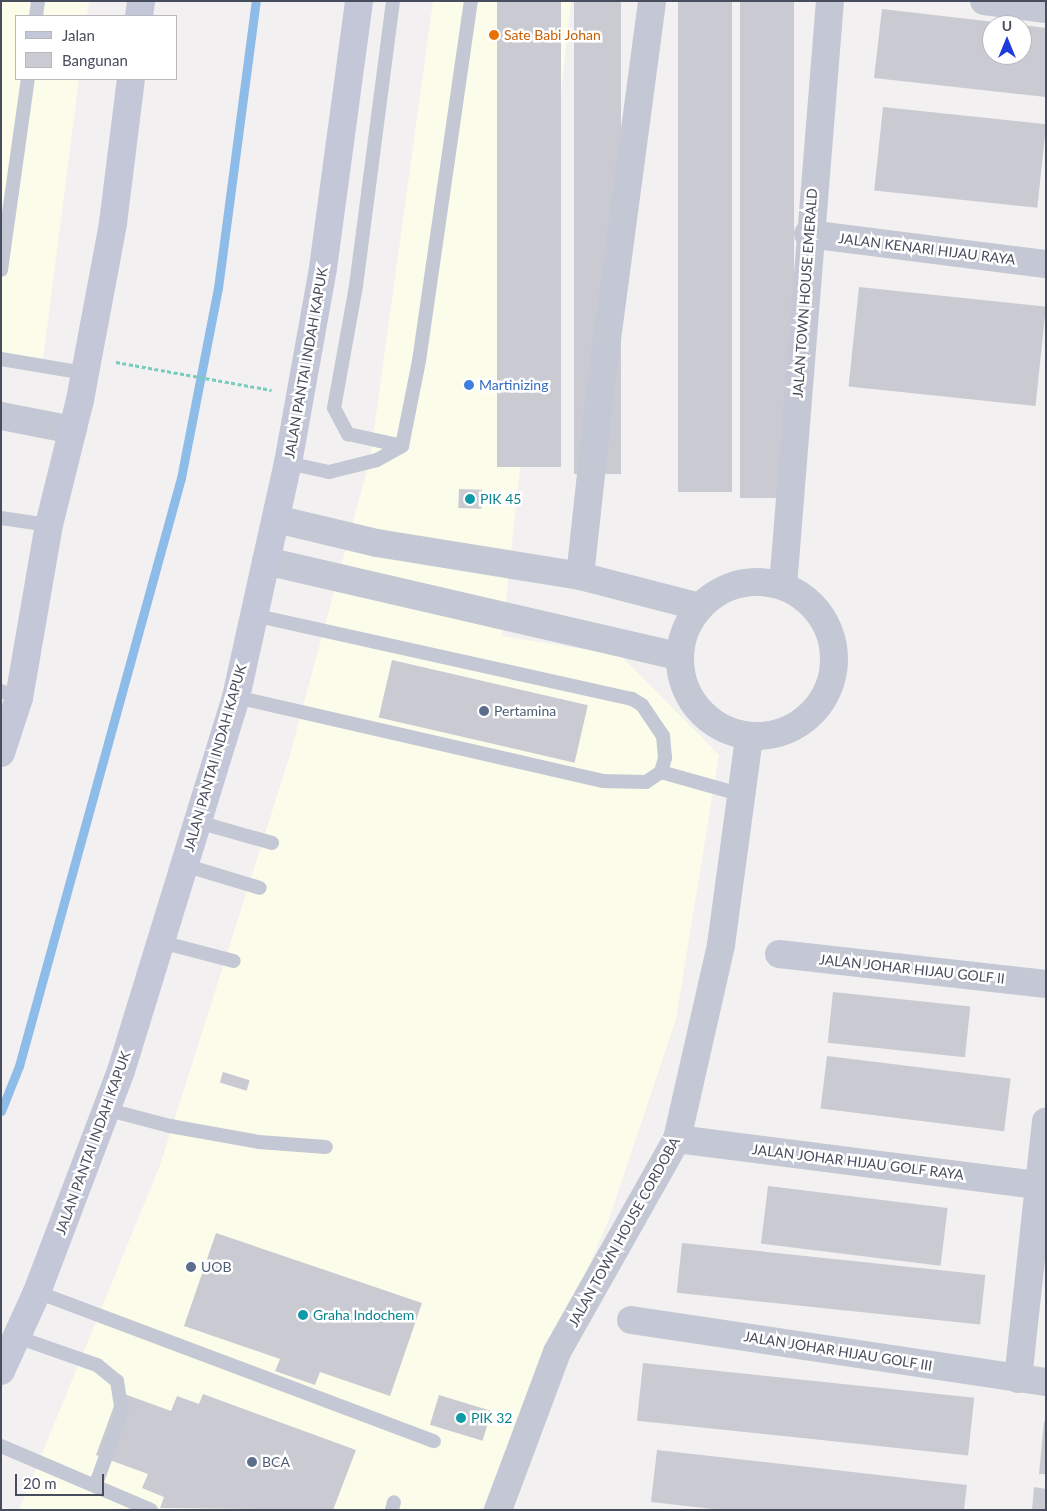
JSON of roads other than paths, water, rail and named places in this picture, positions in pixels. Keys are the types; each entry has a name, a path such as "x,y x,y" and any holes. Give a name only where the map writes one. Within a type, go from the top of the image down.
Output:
{"main road":[{"path":"139,15 141,1"},
{"name":"JALAN PANTAI INDAH KAPUK","path":"1,1371 37,1292 105,1109 161,942 236,697 288,463 324,268 359,1"},
{"path":"1,753 10,694 85,373 113,223 131,80"}],"street":[{"path":"580,576 601,384 652,1"},
{"name":"JALAN TOWN HOUSE EMERALD","path":"783,586 808,234 830,1"},
{"path":"984,1 1046,9"},
{"name":"JALAN KENARI HIJAU RAYA","path":"808,234 1046,264"},
{"path":"1,416 73,430"},
{"path":"276,519 377,543 580,576 700,607"},
{"path":"266,561 679,656"},
{"path":"738,585 783,586 805,598 822,616 833,639 835,664 830,688 817,710 798,726 774,735 749,737 726,731 706,718 691,701 682,679 679,656 686,630 700,607 713,595 738,585"},
{"name":"JALAN TOWN HOUSE CORDOBA","path":"498,1510 557,1352 677,1139 721,945 739,794 749,737"},
{"name":"JALAN JOHAR HIJAU GOLF II","path":"779,954 1046,984"},
{"path":"1018,1379 1042,1186 1046,1122"},
{"name":"JALAN JOHAR HIJAU GOLF RAYA","path":"677,1139 1042,1186"},
{"name":"JALAN JOHAR HIJAU GOLF III","path":"631,1320 1046,1382"}],"lane":[{"path":"36,15 38,1"},
{"path":"392,1 356,286 334,408 348,434 402,446"},
{"path":"288,463 329,472 377,460 402,446 419,361 471,1"},
{"path":"1,270 28,80"},
{"path":"1,359 85,373"},
{"path":"1,518 49,525"},
{"path":"254,615 632,699 642,706 663,736 666,758 661,772"},
{"path":"236,697 602,782 637,784 661,772 739,794"},
{"path":"198,822 272,843"},
{"path":"184,865 260,888"},
{"path":"161,942 234,961"},
{"path":"105,1109 170,1126 259,1142 326,1147"},
{"path":"37,1292 434,1441"},
{"path":"16,1337 97,1366 117,1380 122,1412 96,1484"},
{"path":"1,1446 96,1484 152,1510"}],"waterway":[{"path":"1,1111 19,1066 181,478 218,288 256,1"}],"place":[{"name":"Sate Babi Johan","path":"494,35"},
{"name":"Martinizing","path":"469,385"},
{"name":"PIK 45","path":"470,499"},
{"name":"Pertamina","path":"484,711"},
{"name":"UOB","path":"191,1267"},
{"name":"Graha Indochem","path":"303,1315"},
{"name":"PIK 32","path":"461,1418"},
{"name":"BCA","path":"252,1462"}]}
